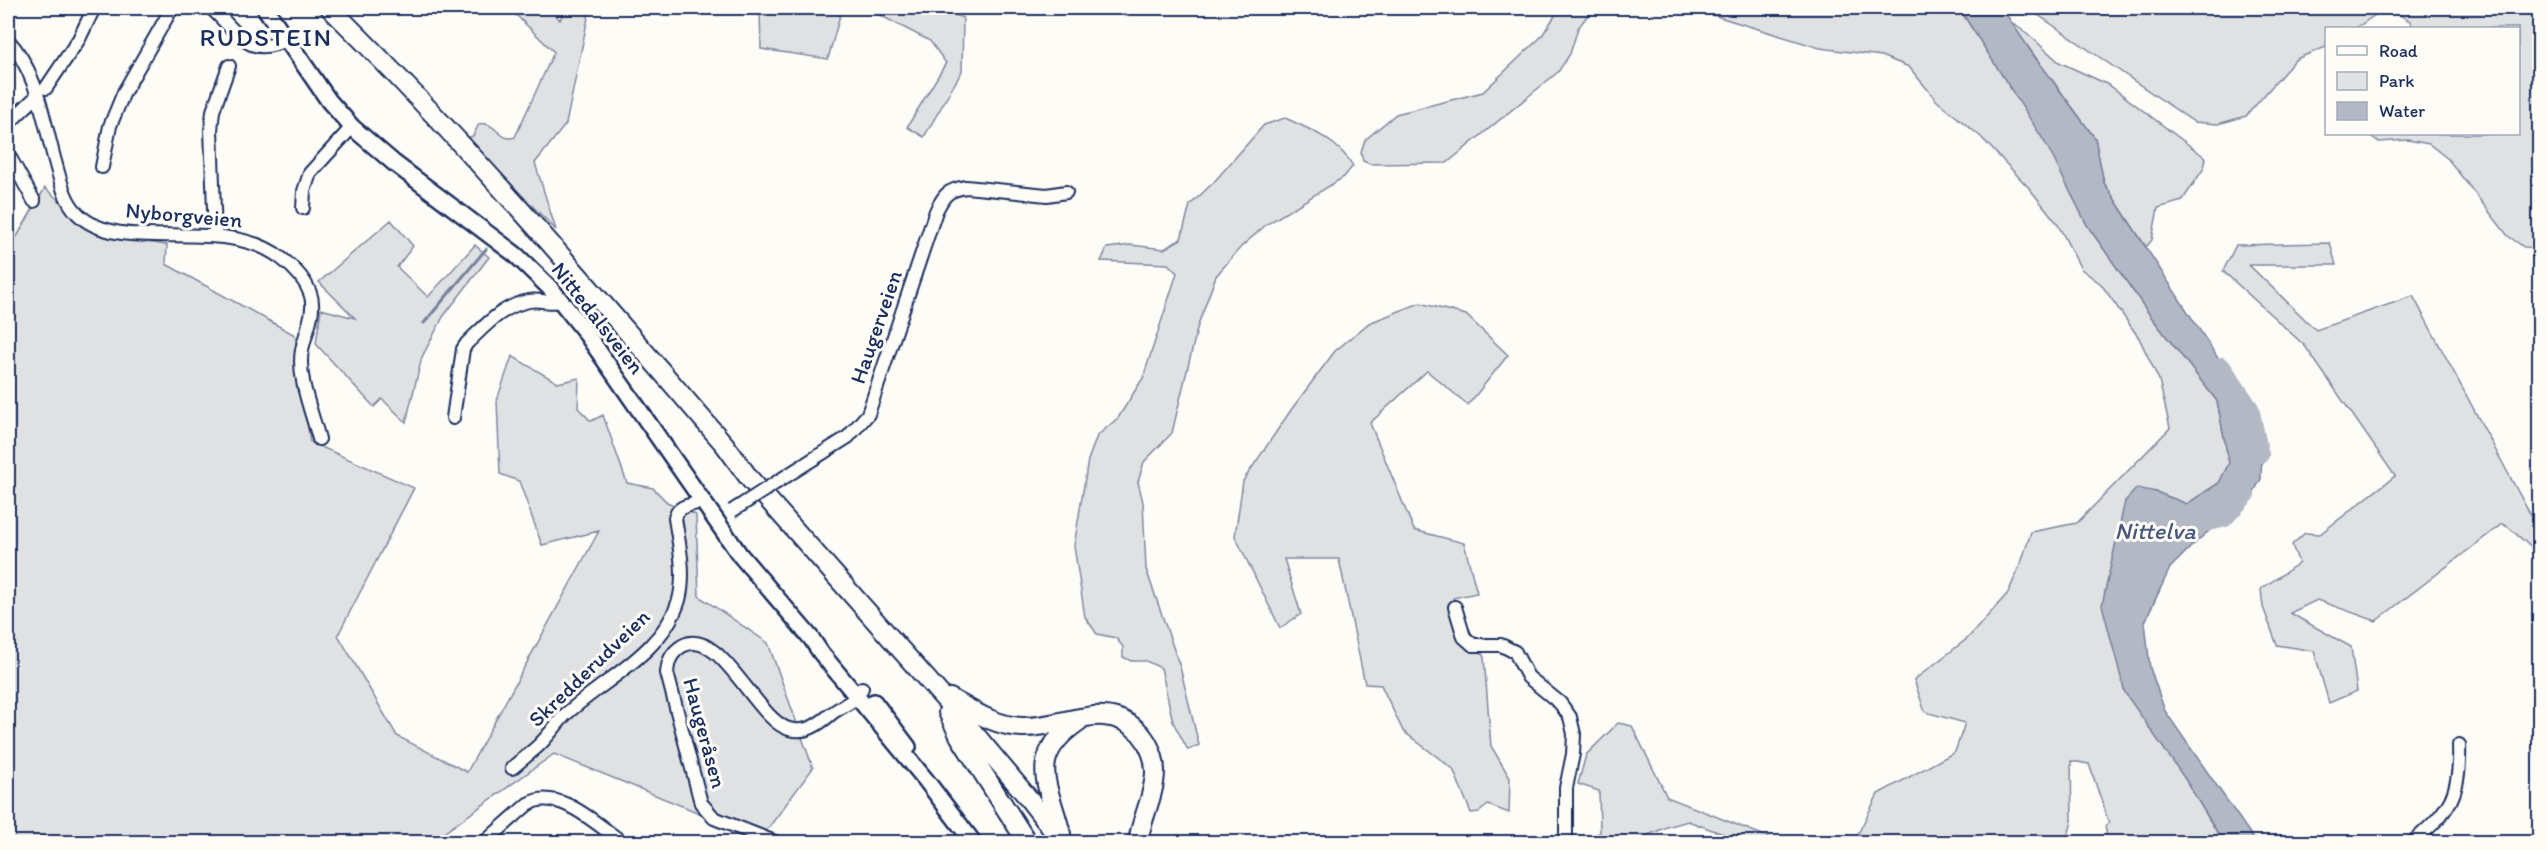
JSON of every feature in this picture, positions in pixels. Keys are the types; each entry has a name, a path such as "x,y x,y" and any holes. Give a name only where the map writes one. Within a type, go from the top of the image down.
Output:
{"highway":[{"path":"318,8 465,159 719,451 749,478"},
{"path":"330,8 415,94 518,207 725,445 749,478 1018,785 1063,843"},
{"path":"938,692 988,719 1013,726 1039,726 1085,717 1106,716 1123,721 1139,733 1150,749 1155,775 1138,843"},
{"path":"938,692 960,737 1027,843"},
{"path":"1063,843 1047,793 1046,764 1050,750 1060,735 1085,717"}],"main road":[{"name":"Nittedalsveien","path":"265,8 329,101 352,127 394,163 516,255 561,301 746,562 811,638 821,653 857,692 973,843"}],"street":[{"path":"8,124 41,92 79,39 94,8"},
{"path":"102,167 110,126 124,92 172,8"},
{"path":"211,8 249,44 268,47 287,39"},
{"name":"Nyborgveien","path":"8,40 27,66 41,92 64,194 78,215 103,228 131,234 233,237 265,247 288,263 305,282 312,296 312,308 302,353 304,381 318,439"},
{"path":"215,236 211,130 213,111 230,66"},
{"path":"303,208 304,192 310,172 352,127"},
{"path":"8,154 34,201"},
{"name":"Haugerveien","path":"717,522 848,437 868,414 936,211 945,194 952,189 966,187 1047,195 1066,192"},
{"path":"453,418 463,349 467,343 506,308 527,301 549,303 561,301"},
{"name":"Skredderudveien","path":"512,768 537,747 565,715 629,665 665,626 678,603 682,582 676,512 683,507 703,501"},
{"path":"1455,607 1464,638 1473,645 1502,645 1515,652 1528,677 1560,702 1570,717 1574,734 1573,754 1566,788 1566,843"},
{"name":"Haugeråsen","path":"775,843 714,818 701,802 667,673 669,660 673,653 687,644 697,643 710,648 769,715 781,726 790,729 802,730 812,727 835,711 836,705 857,692"},
{"path":"2413,843 2439,820 2453,800 2460,768 2459,745"},
{"path":"485,843 528,804 548,798 574,810 622,843"}],"green space":[{"path":"512,8 550,8 560,20 565,8 590,8 566,124 535,163 556,230 466,138 473,136 479,124 490,125 505,137 515,137 554,52 512,11"},
{"path":"730,8 842,8 828,59 761,49 760,12"},
{"path":"866,8 937,8 963,18 962,71 924,137 907,127 946,63 930,41"},
{"path":"1560,8 1611,8 1588,15 1578,28 1570,54 1558,72 1447,163 1370,164 1363,161 1361,152 1365,140 1396,114 1483,92 1541,37"},
{"path":"1690,8 1959,8 2047,144 2087,225 2152,318 2217,401 2229,463 2219,483 2187,504 2156,492 2112,558 2185,779 2223,842 2108,842 2105,826 2109,823 2089,764 2071,761 2072,822 2066,842 1854,842 1878,794 1955,752 1965,723 1925,712 1914,680 1968,638 2008,593 2031,532 2077,523 2170,428 2159,380 2139,338 2101,284 2081,269 2057,223 2029,188 1980,136 1937,101 1909,67 1881,56 1820,48"},
{"path":"2028,8 2539,8 2539,248 2524,247 2508,236 2448,159 2429,144 2408,140 2379,142 2369,135 2520,135 2520,27 2413,27 2410,21 2395,12 2378,13 2357,27 2325,27 2325,47 2296,59 2246,116 2218,124 2194,122"},
{"path":"2009,21 2028,34 2059,62 2109,85 2206,158 2204,168 2182,201 2158,208 2152,240 2146,247 2104,183 2095,138"},
{"path":"1285,118 1314,131 1332,143 1353,166 1344,177 1267,224 1241,247 1216,276 1198,325 1172,433 1144,462 1138,482 1143,502 1146,569 1180,667 1199,745 1188,750 1173,722 1161,668 1146,661 1131,661 1123,657 1123,647 1116,638 1097,634 1085,617 1074,546 1088,460 1097,436 1118,418 1143,378 1177,273 1168,264 1101,261 1107,248 1131,245 1164,249 1181,239 1190,205 1213,183 1264,125"},
{"path":"45,188 88,226 111,237 167,245 166,264 295,335 310,442 414,488 338,635 397,736 467,772 599,531 542,545 519,481 500,474 497,400 512,356 558,383 579,378 578,408 591,421 603,415 627,483 653,488 667,502 696,515 699,596 768,643 813,768 761,838 554,754 431,842 8,842 8,252"},
{"path":"391,220 413,246 397,267 428,297 475,245 489,257 443,317 422,357 406,422 382,399 374,407 316,344 321,309 355,318 319,282"},
{"path":"2330,243 2336,265 2249,265 2316,330 2413,296 2530,514 2539,519 2540,555 2502,524 2376,621 2317,600 2290,613 2351,647 2357,691 2329,703 2314,651 2277,645 2263,607 2261,589 2299,563 2292,545 2305,533 2320,534 2395,476 2305,346 2223,271 2236,245"},
{"path":"1420,303 1466,315 1508,355 1468,405 1427,371 1370,423 1414,530 1464,543 1477,593 1453,598 1484,657 1491,746 1510,778 1509,813 1488,805 1479,812 1471,813 1453,769 1403,731 1381,685 1365,684 1339,559 1284,559 1301,614 1280,628 1235,536 1243,481 1291,410 1335,351 1369,323"},
{"path":"1618,723 1632,726 1667,797 1780,842 1745,842 1688,821 1632,842 1587,842 1600,832 1599,791 1578,784 1586,755"}],"water":[{"name":"Nittelva","path":"1959,8 2002,8 2034,56 2095,138 2104,183 2251,409 2262,450 2261,479 2252,495 2197,541 2170,568 2145,622 2150,668 2165,711 2253,838 2260,842 2223,842 2185,779 2125,693 2102,605 2125,501 2137,488 2156,492 2187,504 2219,483 2229,463 2217,401 2152,318 2087,225 2046,144"}],"waterway":[{"path":"424,323 486,249"},
{"name":"Nittelva","path":"2222,365 2251,408 2261,455"},
{"name":"Nittelva","path":"2201,525 2225,519 2247,495"}],"district":[{"name":"RUDSTEIN","path":"266,37"}]}
